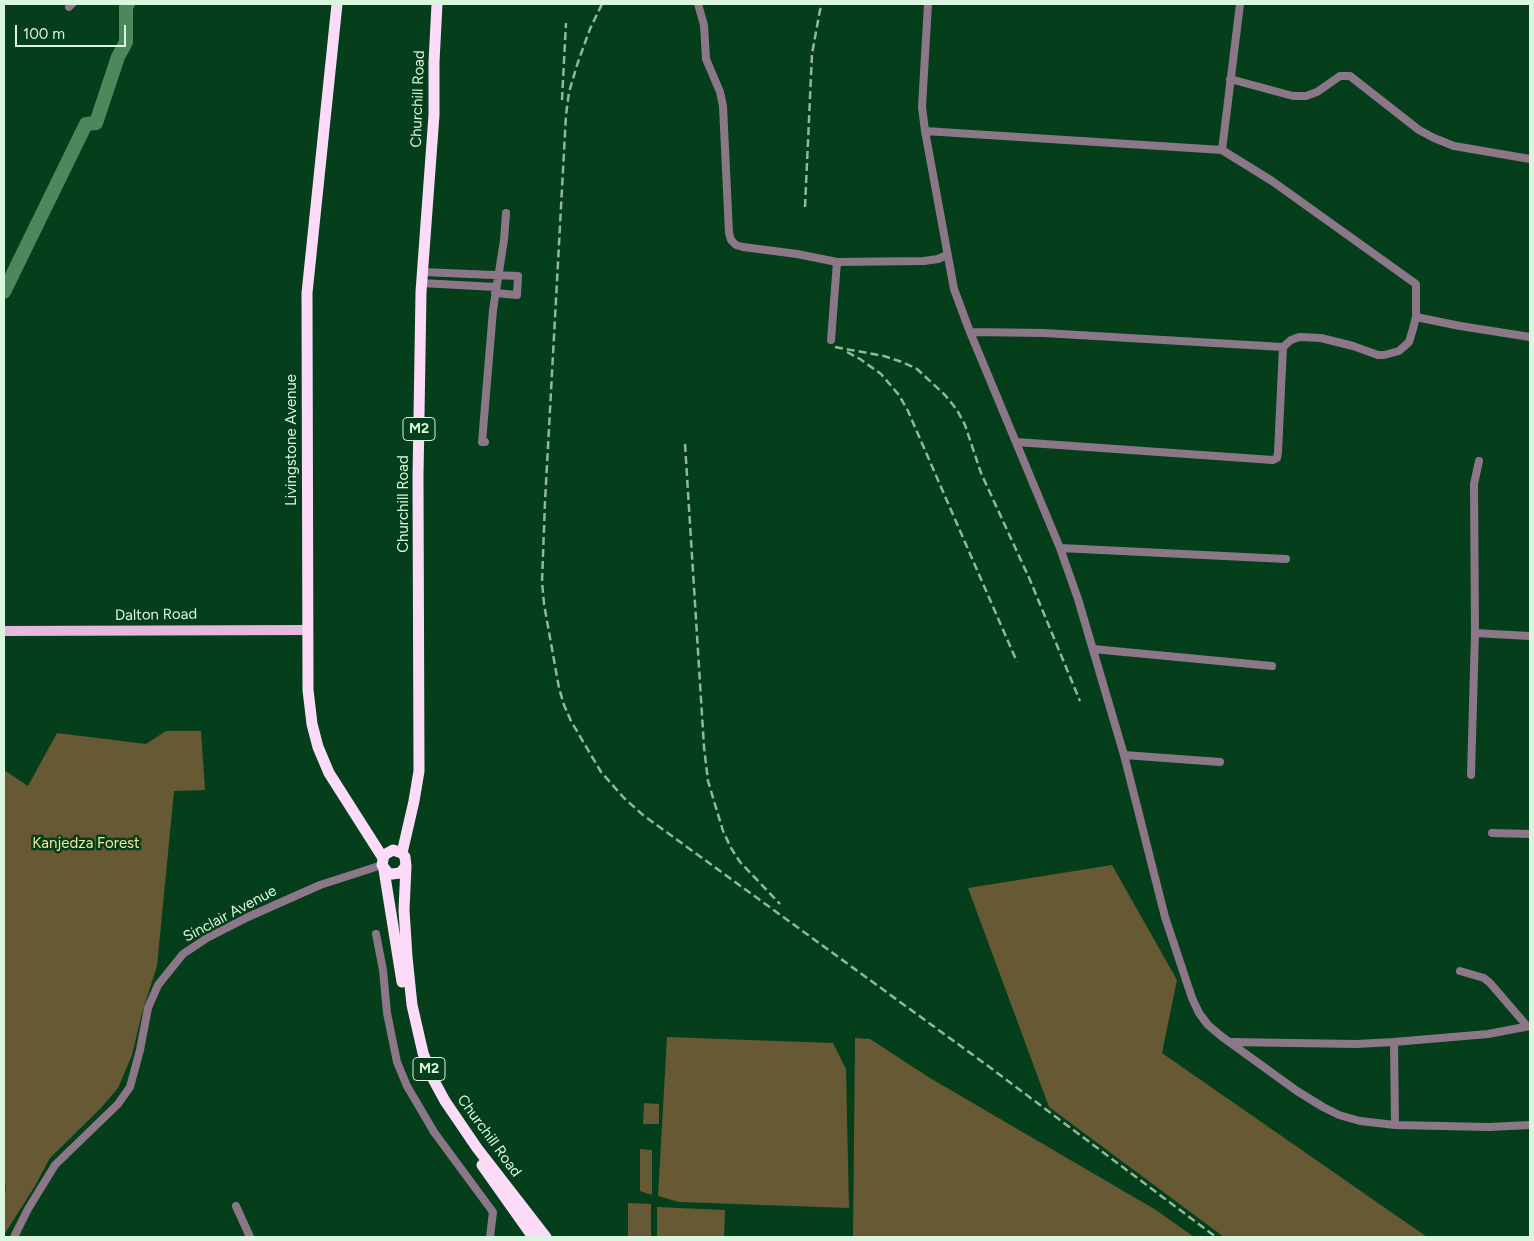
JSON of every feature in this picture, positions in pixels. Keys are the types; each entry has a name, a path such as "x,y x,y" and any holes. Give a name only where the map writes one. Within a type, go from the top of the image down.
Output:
{"highway":[{"name":"Livingstone Avenue","path":"337,4 307,293 308,690 312,724 318,746 334,781 383,864"},
{"name":"Churchill Road","path":"437,4 434,115 422,277 418,477 419,771 402,853 405,857 406,866 404,910 406,957 412,1004 423,1053 432,1077 445,1101 540,1237"},
{"path":"402,853 393,850 388,852 383,864 388,873 396,874 400,873 406,866"},
{"name":"Churchill Road","path":"383,864 410,1026 426,1080 450,1120 540,1237"}],"main road":[{"name":"Dalton Road","path":"4,631 308,630"}],"street":[{"path":"698,4 704,25 706,59 724,106 729,233 731,240 736,245 743,247 837,262 924,261 938,259 947,255"},
{"path":"928,4 922,107 954,290 1060,548 1078,599 1124,755 1165,917 1192,998 1199,1013 1208,1025 1297,1091 1323,1108 1340,1115 1360,1121 1395,1125 1488,1127 1530,1125"},
{"path":"1222,150 1240,4"},
{"path":"1230,80 1293,96 1306,96 1317,92 1340,76 1350,76 1419,130 1434,138 1454,146 1530,159"},
{"path":"925,130 1222,150 1280,187 1416,284 1416,317 1409,342 1404,348 1392,354 1378,355 1321,338 1299,337 1291,340 1283,347 1044,332 970,332"},
{"path":"485,442 482,442 496,290 506,213"},
{"path":"830,340 837,262"},
{"path":"463,273 518,276 517,295 422,277 463,273"},
{"path":"462,285 463,273"},
{"path":"1416,317 1530,337"},
{"path":"1016,442 1273,460 1277,458 1278,452 1283,347"},
{"path":"1471,775 1475,633 1474,484 1479,461"},
{"path":"1060,548 1286,558"},
{"path":"1475,633 1530,636"},
{"path":"1093,649 1272,666"},
{"path":"1124,755 1220,762"},
{"path":"1492,833 1530,834"},
{"name":"Sinclair Avenue","path":"14,1237 54,1165 118,1104 130,1087 140,1050 148,1008 158,985 183,954 207,938 272,906 320,885 383,864"},
{"path":"376,934 383,970 387,1013 397,1062 407,1086 434,1132 493,1212 490,1237"},
{"path":"1460,971 1484,978 1528,1026"},
{"path":"1232,1042 1356,1044 1394,1042 1488,1034 1528,1026"},
{"path":"1394,1042 1395,1125"},
{"path":"236,1206 250,1237"}],"green space":[{"name":"Kanjedza Forest","path":"166,731 201,731 205,790 174,791 157,966 142,1013 132,1055 118,1088 100,1109 50,1158 4,1235 4,1192 6,1191 4,1173 4,770 28,786 57,733 146,744"},
{"path":"1112,865 1177,980 1162,1053 1427,1237 1224,1237 1049,1107 968,888"},
{"path":"667,1037 833,1043 846,1069 849,1208 679,1202 658,1196"},
{"path":"855,1038 870,1039 930,1078 1156,1210 1194,1237 853,1237"},
{"path":"644,1103 659,1104 659,1124 643,1124"},
{"path":"640,1149 652,1150 652,1195 640,1191"},
{"path":"628,1203 651,1204 651,1237 628,1237"},
{"path":"657,1207 725,1210 724,1237 657,1237"}],"waterway":[{"path":"4,292 86,124 96,123 118,57 126,42 126,7 128,4"}],"railway":[{"path":"602,4 590,29 578,62 569,92 566,115 545,502 542,582 544,604 559,688 571,721 601,772 624,798 643,815 984,1063 1216,1237"},
{"path":"805,207 812,54 820,10 823,4"},
{"path":"562,100 566,23"},
{"path":"835,347 884,356 917,369 945,395 957,410 965,425 981,473 1030,580 1080,701"},
{"path":"847,352 881,374 899,395 908,411 1017,662"},
{"path":"685,444 704,747 708,781 723,831 731,848 740,862 780,904"}]}
